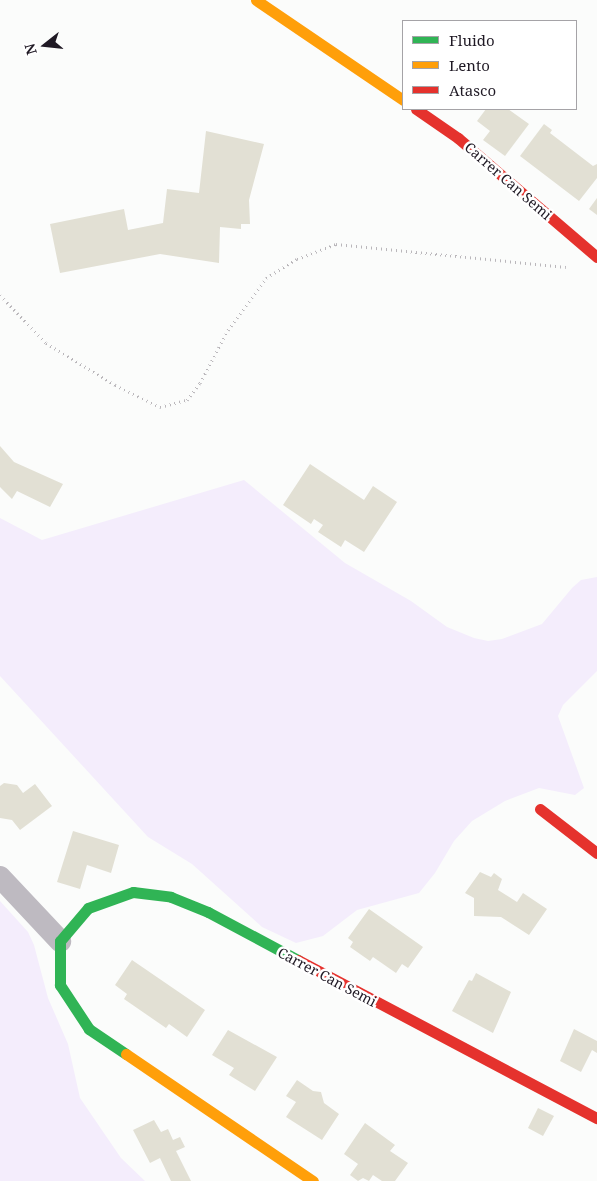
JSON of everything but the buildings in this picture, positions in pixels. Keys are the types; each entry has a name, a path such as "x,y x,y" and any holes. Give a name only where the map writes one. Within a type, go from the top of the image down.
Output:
{"street":[{"path":"256,0 299,32 402,99"},
{"name":"Carrer Can Semi","path":"417,110 458,138 595,255"},
{"path":"540,809 597,853"},
{"path":"0,877 60,941 60,985 89,1029 313,1181"},
{"name":"Carrer Can Semi","path":"60,941 88,908 133,892 171,897 208,912 597,1118"}],"path":[{"path":"0,295 46,343 115,385 160,407 186,400 200,383 228,330 266,278 297,259 336,244 579,268 595,255"}],"shaded area":[{"path":"244,480 345,563 411,601 447,627 474,638 488,641 502,639 542,624 581,580 597,577 597,671 563,705 558,716 584,788 575,795 539,788 505,801 472,821 454,841 435,873 419,893 357,910 323,936 296,943 262,927 192,864 148,837 0,676 0,518 42,540"},
{"path":"0,901 28,932 34,945 48,998 68,1044 80,1098 121,1158 145,1181 0,1181"}],"traffic: fast":[{"path":"126,1054 89,1029 60,985 60,941 88,908 133,892 171,897 208,912 298,960"}],"traffic: slow":[{"path":"256,0 402,99"},
{"path":"126,1054 313,1181"}],"traffic: jam":[{"path":"417,110 458,138 597,257"},
{"path":"540,809 597,853"},
{"path":"298,960 597,1118"}]}
